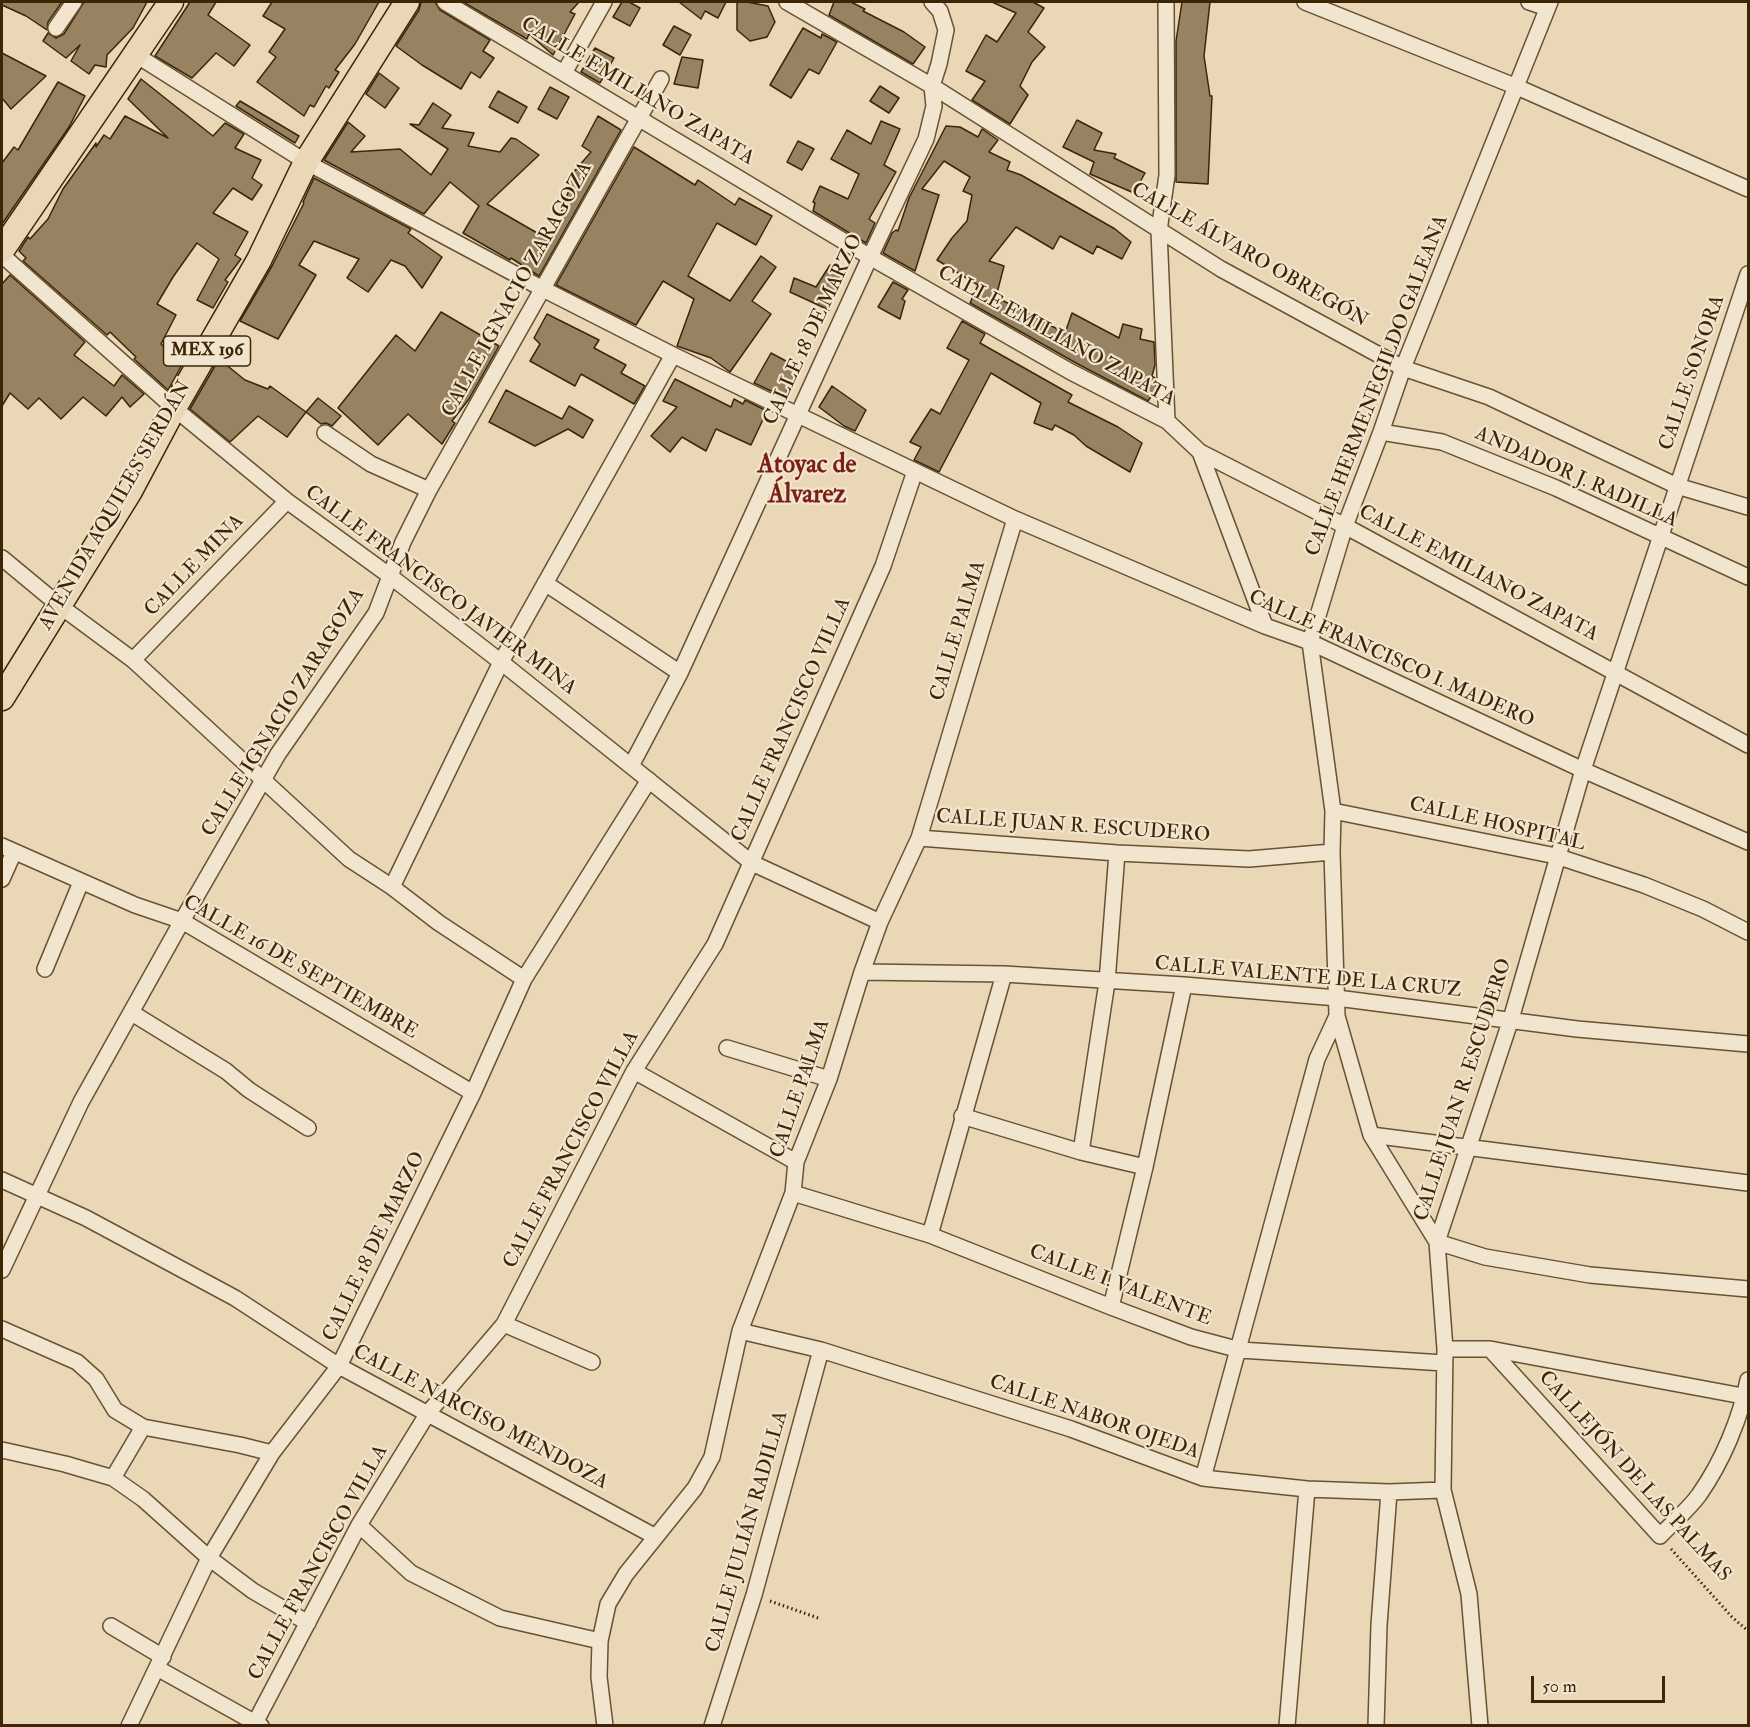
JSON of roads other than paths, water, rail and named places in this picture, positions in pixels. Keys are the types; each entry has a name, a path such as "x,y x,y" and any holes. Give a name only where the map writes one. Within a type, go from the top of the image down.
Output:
{"main road":[{"path":"2,250 171,2"},
{"name":"AVENIDA AQUILES SERDÁN","path":"2,698 130,491 174,408 259,260 306,162 407,2"}],"street":[{"path":"56,28 74,2"},
{"name":"CALLE EMILIANO ZAPATA","path":"445,2 640,117 870,258 1071,372 1167,421 1200,452 1345,526 1749,746"},
{"path":"564,73 604,2"},
{"name":"CALLE 18 DE MARZO","path":"631,766 680,673 926,139 933,106 932,86 946,30 940,11 932,2"},
{"path":"1166,2 1167,175 1159,231 1167,421"},
{"path":"1305,2 1517,87 1749,189"},
{"path":"1529,2 1548,5"},
{"name":"CALLE ÁLVARO OBREGÓN","path":"793,3 932,86 1221,269 1403,368 1489,397 1677,486 1749,507"},
{"name":"CALLE HERMENEGILDO GALEANA","path":"1437,1242 1371,1135 1337,1016 1332,852 1333,810 1310,642 1345,526 1403,368 1548,5"},
{"path":"136,56 306,162 543,289"},
{"name":"CALLE IGNACIO ZARAGOZA","path":"2,1270 81,1102 278,754 376,613 429,490 661,79"},
{"name":"CALLE FRANCISCO JAVIER MINA","path":"2,255 174,408 287,501 390,576 501,662 752,863 880,922"},
{"name":"CALLE SONORA","path":"1677,486 1749,274"},
{"name":"CALLE FRANCISCO I. MADERO","path":"543,289 673,356 1015,519 1265,626 1310,642 1583,770 1749,842"},
{"path":"392,887 501,662 673,356"},
{"name":"ANDADOR J. RADILLA","path":"1381,432 1442,442 1556,488 1749,578"},
{"path":"325,433 371,464 429,490"},
{"path":"1200,452 1265,626"},
{"name":"CALLE FRANCISCO VILLA","path":"258,1723 359,1525 428,1413 504,1324 634,1071 715,944 883,566 915,471"},
{"name":"CALLE JUAN R. ESCUDERO","path":"1480,1725 1469,1594 1443,1490 1445,1356 1437,1242 1511,1019 1583,770 1677,486"},
{"name":"CALLE MINA","path":"133,660 287,501"},
{"name":"CALLE PALMA","path":"604,1725 599,1677 600,1641 608,1604 626,1574 695,1488 712,1457 740,1331 793,1193 796,1162 829,1079 880,922 919,838 1015,519"},
{"path":"2,558 60,606 133,660 349,859 392,887 439,923 524,979"},
{"path":"545,583 680,673"},
{"name":"CALLE 18 DE MARZO","path":"129,1725 209,1558 272,1453 339,1366 473,1094 524,979 649,780"},
{"name":"CALLE HOSPITAL","path":"1333,810 1557,856 1664,893 1704,909 1749,932"},
{"name":"CALLE JUAN R. ESCUDERO","path":"919,838 1117,853 1249,859 1332,852"},
{"path":"2,879 8,849"},
{"name":"CALLE 16 DE SEPTIEMBRE","path":"8,849 135,905 182,921 473,1094"},
{"path":"1081,1152 1107,982 1117,853"},
{"path":"45,969 81,882"},
{"name":"CALLE VALENTE DE LA CRUZ","path":"862,972 1004,974 1184,985 1337,998 1577,1029 1749,1044"},
{"path":"930,1235 1004,974"},
{"path":"1111,1307 1145,1167 1184,985"},
{"path":"132,1013 226,1071 249,1090 308,1128"},
{"path":"1203,1478 1240,1350 1317,1059 1337,1016"},
{"path":"727,1048 829,1079"},
{"path":"634,1071 796,1162"},
{"path":"962,1116 1081,1152 1145,1167"},
{"path":"1371,1135 1749,1183"},
{"name":"CALLE NARCISO MENDOZA","path":"2,1180 86,1218 235,1298 339,1366 656,1537"},
{"name":"CALLE I. VALENTE","path":"793,1193 930,1235 1191,1337 1240,1350 1445,1356 1490,1349 1747,1396"},
{"path":"1437,1242 1485,1257 1590,1275 1749,1289"},
{"path":"504,1324 592,1362"},
{"path":"2,1329 77,1362 96,1379 115,1410 143,1427 272,1453"},
{"name":"CALLE NABOR OJEDA","path":"740,1331 821,1350 1071,1429 1203,1478 1307,1489 1389,1492 1443,1490"},
{"name":"CALLEJÓN DE LAS PALMAS","path":"1490,1349 1660,1536 1698,1496 1725,1450 1747,1396"},
{"name":"CALLE JULIÁN RADILLA","path":"712,1725 754,1595 821,1350"},
{"path":"1747,1396 1749,1380"},
{"path":"113,1478 143,1427"},
{"path":"2,1450 66,1464 113,1478 143,1498 209,1558 254,1591 308,1623"},
{"path":"1287,1725 1307,1489"},
{"path":"1376,1725 1379,1625 1389,1492"},
{"path":"359,1525 411,1573 481,1609 500,1618 600,1641"},
{"path":"111,1626 160,1663 258,1723"}],"district":[{"name":"Atoyac de Álvarez","path":"807,481"}]}
